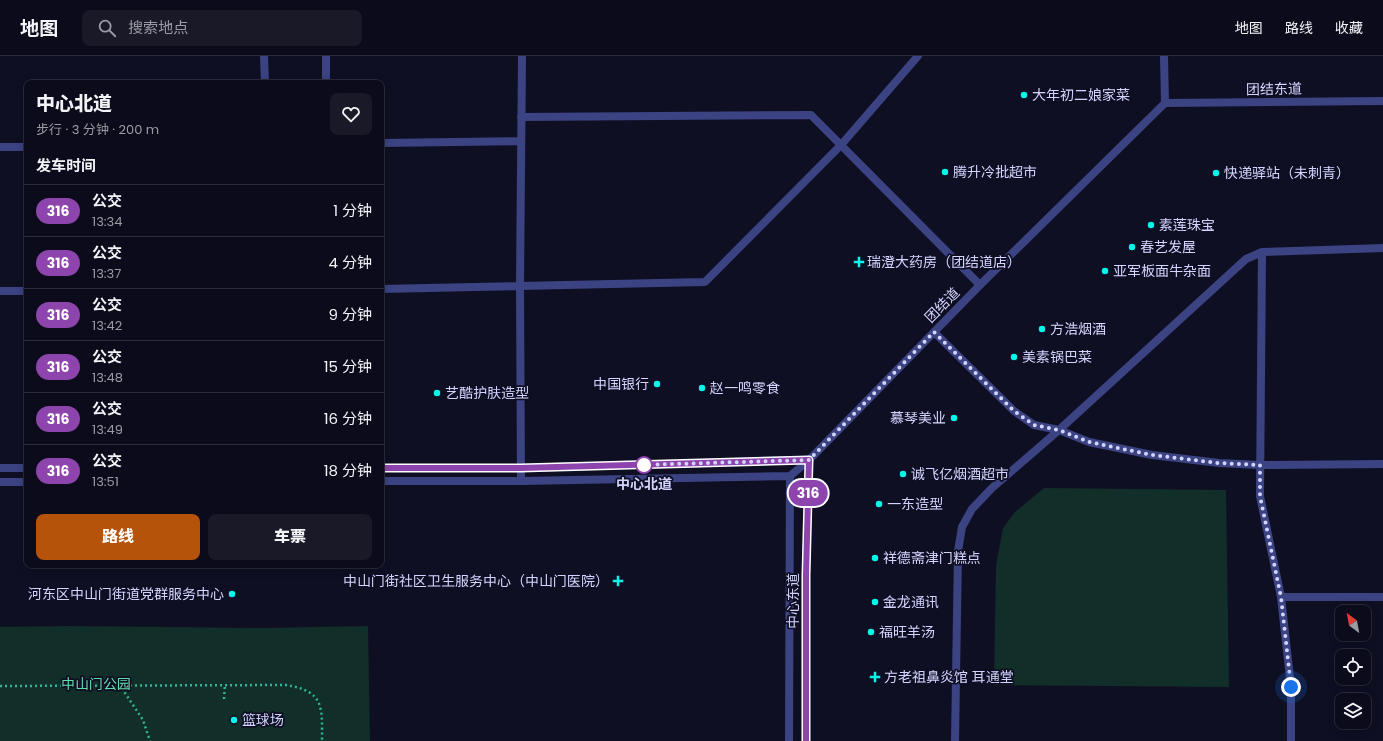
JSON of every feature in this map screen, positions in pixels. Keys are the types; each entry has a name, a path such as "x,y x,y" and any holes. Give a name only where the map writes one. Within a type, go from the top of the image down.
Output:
{"street":[{"path":"264,56 265,80"},
{"path":"326,56 326,80"},
{"path":"521,481 520,286 522,56"},
{"path":"384,288 705,282 841,145 918,56"},
{"path":"1164,56 1165,103"},
{"name":"团结东道","path":"1165,103 1383,100"},
{"name":"团结道","path":"790,476 809,460 980,285 1165,103"},
{"path":"521,117 810,115 980,285"},
{"path":"384,143 521,141"},
{"path":"0,147 24,147"},
{"path":"955,741 956,578 962,527 972,509 992,488 1059,430 1246,259 1262,252 1383,248"},
{"path":"1262,252 1260,496 1281,597 1291,687 1291,741"},
{"path":"0,291 24,291"},
{"path":"934,332 1014,411 1034,425 1059,430 1089,442 1152,455 1218,463 1260,465 1383,464"},
{"path":"384,468 521,468 809,460"},
{"name":"中心东道","path":"806,741 806,583 809,460"},
{"path":"0,468 24,468"},
{"path":"384,481 521,481 790,476"},
{"name":"中心东道","path":"789,741 790,476"},
{"path":"0,482 24,482"},
{"path":"1281,597 1383,597"}],"path":[{"path":"118,684 143,720 150,741"},
{"path":"224,699 225,684"},
{"path":"0,686 286,684 301,687 311,692 321,706 322,741"}],"green space":[{"path":"1044,488 1226,490 1229,687 994,685 996,565 1003,528 1015,512"},
{"name":"中山门公园","path":"70,626 263,628 368,626 370,741 0,741 0,627"}],"bus line":[{"name":"316","path":"384,468 521,468 809,460 806,575 806,741"}],"place":[{"name":"大年初二娘家菜","path":"1024,95"},
{"name":"腾升冷批超市","path":"945,172"},
{"name":"快递驿站（未刺青）","path":"1216,173"},
{"name":"素莲珠宝","path":"1151,225"},
{"name":"春艺发屋","path":"1132,247"},
{"name":"瑞澄大药房（团结道店）","path":"859,262"},
{"name":"亚军板面牛杂面","path":"1105,271"},
{"name":"方浩烟酒","path":"1042,329"},
{"name":"美素锅巴菜","path":"1014,357"},
{"name":"中国银行","path":"657,384"},
{"name":"赵一鸣零食","path":"702,388"},
{"name":"艺酷护肤造型","path":"437,393"},
{"name":"慕琴美业","path":"954,418"},
{"name":"中心北道","path":"644,465"},
{"name":"诚飞亿烟酒超市","path":"903,474"},
{"name":"一东造型","path":"879,504"},
{"name":"祥德斋津门糕点","path":"875,558"},
{"name":"中山门街社区卫生服务中心（中山门医院）","path":"618,581"},
{"name":"河东区中山门街道党群服务中心","path":"232,594"},
{"name":"金龙通讯","path":"875,602"},
{"name":"福旺羊汤","path":"871,632"},
{"name":"方老祖鼻炎馆 耳通堂","path":"875,677"},
{"name":"篮球场","path":"234,720"}],"route":[{"path":"644,465 640,465 809,460 934,332 1014,411 1034,425 1059,430 1089,442 1152,455 1218,463 1260,465 1260,496 1281,597 1291,687"}]}
